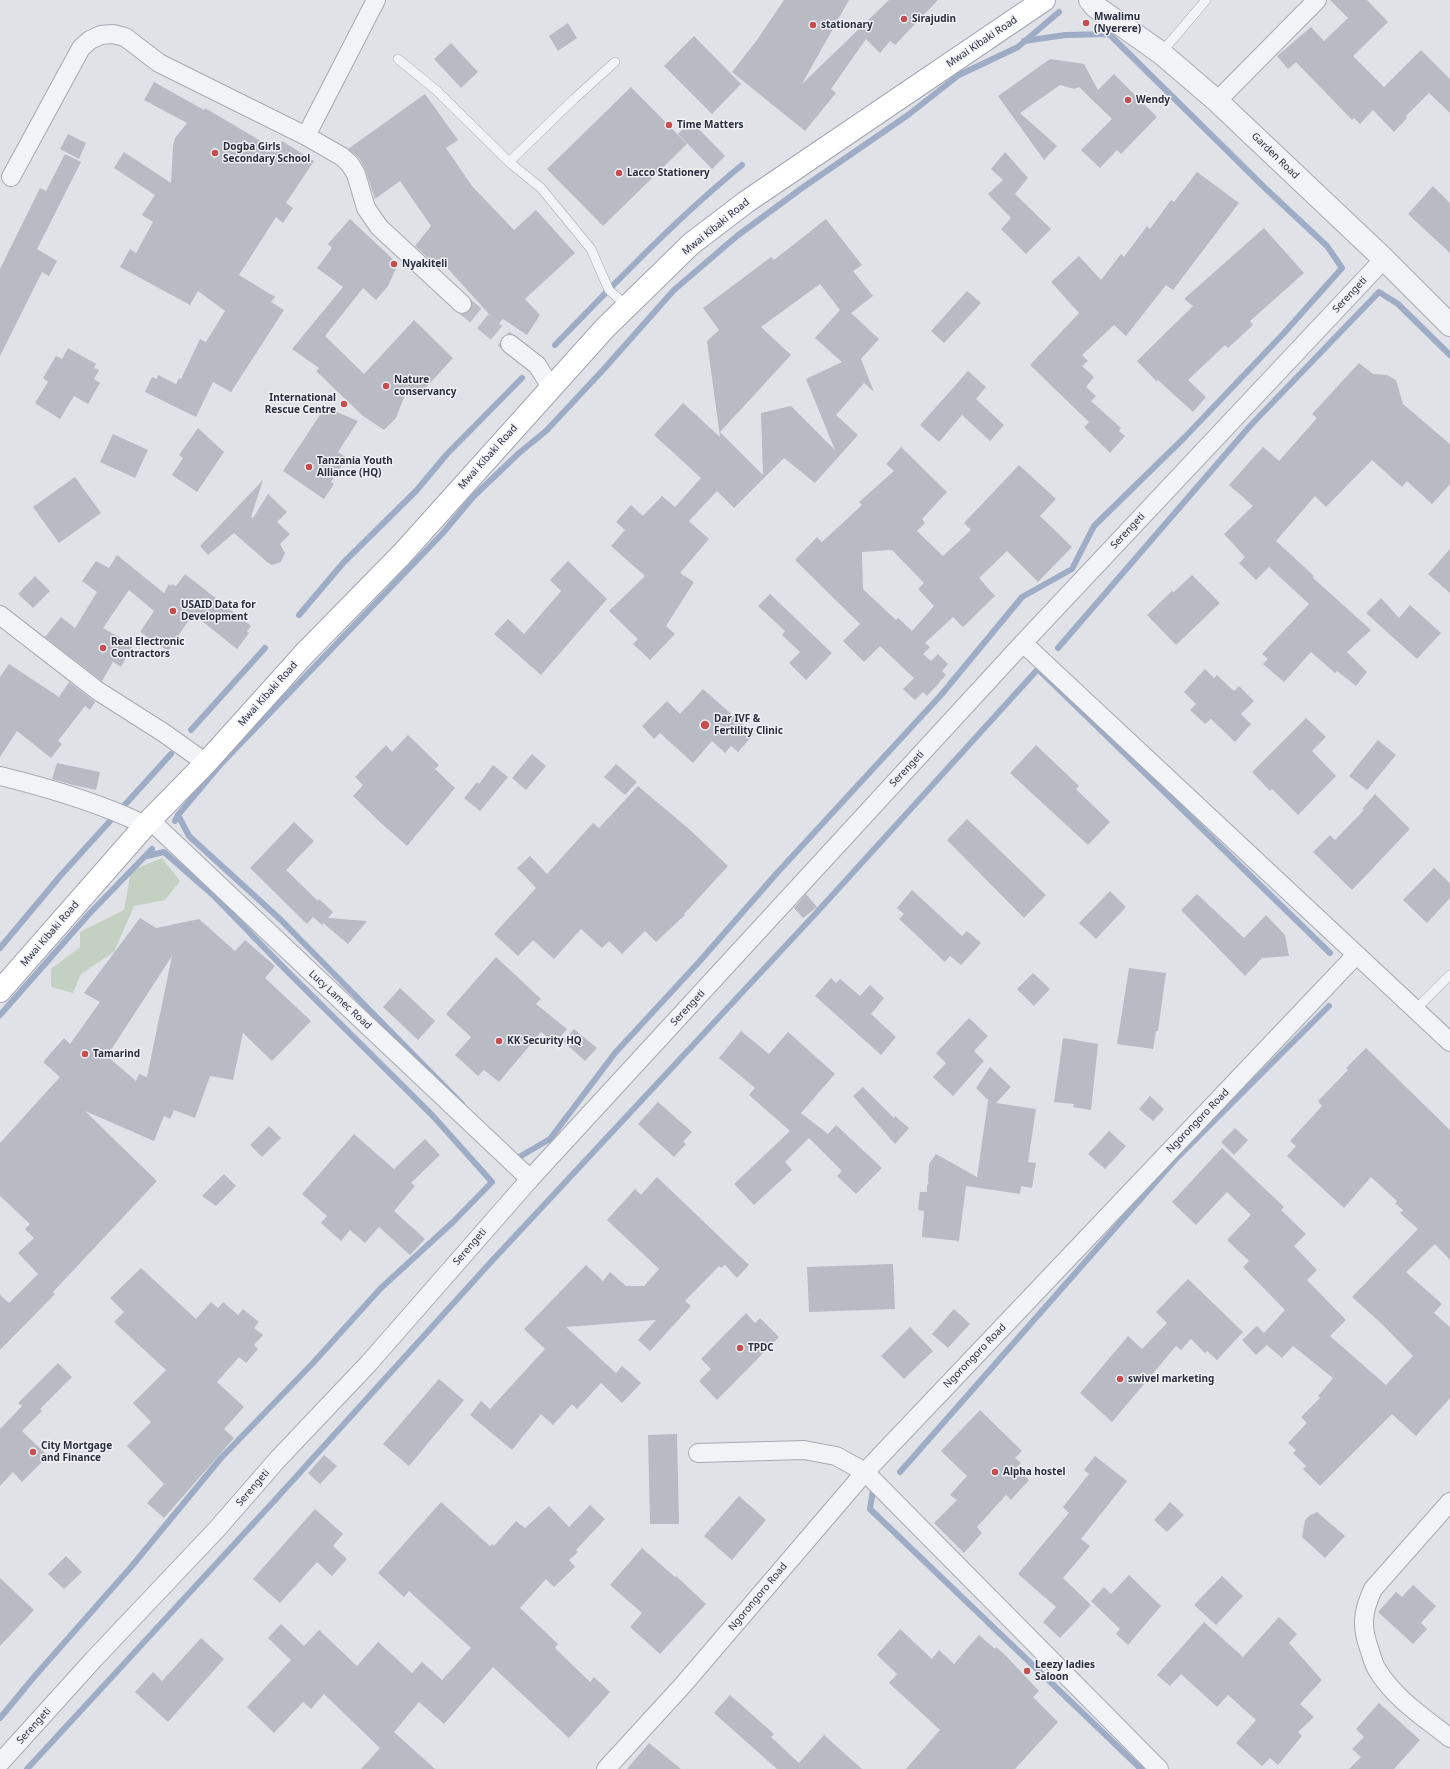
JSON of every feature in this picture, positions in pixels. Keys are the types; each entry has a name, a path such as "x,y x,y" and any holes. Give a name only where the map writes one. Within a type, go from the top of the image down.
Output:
{"main road":[{"name":"Mwai Kibaki Road","path":"0,990 148,822 206,763 304,654 402,554 551,387 627,306 691,244 746,202 1044,0"}],"street":[{"path":"306,136 376,0"},
{"name":"Garden Road","path":"1090,0 1096,7 1161,53 1217,101 1384,259 1450,325"},
{"path":"1217,101 1317,0"},
{"path":"11,177 81,48 90,40 101,35 113,34 125,37 159,62 306,136 341,156 350,164 356,174 366,208 379,228 462,304"},
{"name":"Serengeti","path":"0,1763 94,1659 216,1529 278,1459 369,1363 530,1179 1023,643 1384,259"},
{"path":"510,344 537,365 551,387"},
{"path":"0,616 98,691 164,733 206,763"},
{"path":"1023,643 1450,1042"},
{"name":"Lucy Lamec Road","path":"0,776 92,803 148,822 530,1179"},
{"name":"Ngorongoro Road","path":"606,1769 683,1686 865,1472 1356,955"},
{"path":"698,1453 804,1450 836,1456 865,1472 1159,1769"},
{"path":"1450,1502 1373,1589 1365,1605 1363,1622 1366,1640 1377,1671 1398,1697 1450,1738"}],"lane":[{"path":"1161,53 1206,0"},
{"path":"398,59 436,90 509,162 541,188 591,250 609,290 627,306"},
{"path":"509,162 574,99 615,62"},
{"path":"1415,1010 1450,975"}],"green space":[{"path":"162,858 180,881 165,900 134,906 114,952 81,974 73,993 51,987 51,969 80,947 80,932 124,910 131,871"}],"building":[{"path":"784,0 849,0 802,84 889,0 938,0 895,45 890,41 880,53 866,39 831,89 836,93 805,131 732,72 757,40"},
{"path":"1330,0 1367,0 1388,22 1353,56 1384,87 1421,50 1450,79 1450,113 1429,93 1406,116 1407,118 1394,132 1373,110 1360,124 1354,118 1352,120 1296,62 1288,69 1277,56 1311,27 1324,41 1348,18"},
{"path":"568,23 577,38 558,51 549,36"},
{"path":"694,36 741,84 712,114 664,66"},
{"path":"451,43 478,72 461,88 434,59"},
{"path":"1050,59 1084,64 1098,90 1114,74 1157,117 1121,154 1117,150 1100,168 1081,150 1112,119 1079,87 1074,89 1060,85 1020,113 1057,146 1044,160 998,96"},
{"path":"154,82 204,110 205,108 276,150 282,141 314,161 286,203 293,208 283,223 276,217 239,275 275,297 271,302 284,310 231,392 213,382 196,417 145,392 152,377 157,379 158,375 176,384 179,378 181,379 200,339 206,342 225,311 198,291 190,305 120,267 130,249 136,253 153,222 142,215 155,195 114,168 124,152 171,183 173,146 175,138 187,123 144,100"},
{"path":"631,87 687,144 603,226 547,169"},
{"path":"425,94 458,140 446,148 472,186 514,230 536,210 575,253 525,299 540,315 527,335 503,319 498,324 440,260 436,265 415,246 431,226 400,181 375,199 365,169 359,158 348,149"},
{"path":"691,121 725,156 712,169 678,134"},
{"path":"68,134 86,143 79,159 60,149"},
{"path":"1005,152 1028,178 1015,194 1051,229 1026,254 1001,229 1011,218 988,194 1003,180 991,169"},
{"path":"65,154 81,162 37,249 57,261 49,276 42,272 0,356 0,269 40,188 46,191"},
{"path":"1197,172 1239,203 1173,290 1166,285 1126,336 1114,325 1082,355 1088,361 1082,366 1094,377 1086,387 1096,396 1091,401 1121,428 1119,431 1125,436 1110,453 1084,427 1089,422 1030,365 1079,313 1051,282 1079,256 1101,280 1121,254 1124,257 1147,226 1150,229 1171,200 1174,202"},
{"path":"1433,186 1450,203 1450,253 1408,214"},
{"path":"350,219 398,264 388,286 376,300 363,288 325,336 364,374 414,320 453,358 418,396 408,387 396,418 384,430 363,416 316,371 319,368 292,349 343,287 317,268 332,248 328,244"},
{"path":"826,219 862,265 853,271 873,296 851,313 879,339 861,359 874,392 864,383 836,415 858,435 815,483 784,458 734,508 717,491 689,521 709,539 680,573 694,582 666,626 675,634 650,660 633,644 638,639 609,611 645,576 611,546 625,530 616,522 631,505 643,516 662,496 675,507 701,478 654,435 683,403 720,437 707,341 719,330 703,308 771,257 774,260","holes":["820,284 840,310 815,338 842,362 806,379 835,450 791,406 761,413 763,475 720,432 791,355 761,327"]},
{"path":"1264,228 1304,273 1250,321 1253,325 1228,348 1225,345 1188,380 1206,397 1193,412 1158,380 1156,381 1137,361 1193,306 1184,299"},
{"path":"967,291 981,303 944,343 931,331"},
{"path":"68,348 96,364 94,368 99,370 94,379 100,383 88,404 74,396 60,419 35,403 48,382 43,378 56,356 62,359"},
{"path":"1359,363 1373,374 1387,375 1396,380 1403,404 1450,444 1450,484 1432,504 1407,481 1402,487 1372,460 1326,507 1315,496 1276,541 1314,576 1313,578 1371,630 1347,652 1367,672 1356,686 1337,671 1335,673 1311,652 1284,682 1263,664 1268,659 1262,654 1309,604 1269,567 1256,580 1239,563 1245,557 1224,534 1253,506 1229,485 1263,447 1279,461 1317,418 1312,414"},
{"path":"968,371 986,387 976,399 1004,425 990,441 962,415 939,442 920,425"},
{"path":"325,407 358,421 338,452 347,458 331,482 334,484 324,499 283,471"},
{"path":"198,428 224,452 197,492 172,475 183,458 179,455"},
{"path":"113,434 148,450 135,478 100,462"},
{"path":"901,447 947,492 922,519 925,523 917,531 943,556 971,530 964,523 1019,465 1056,499 1040,516 1072,547 1038,582 1007,551 979,578 995,596 963,627 953,617 925,643 930,647 923,654 931,661 938,654 948,664 942,671 946,675 927,696 923,692 915,700 903,689 914,678 880,646 864,662 843,641 860,624 795,560 817,537 822,542 862,505 859,502 894,471 886,464","holes":["892,550 924,583 918,589 934,606 912,631 898,618 896,620 863,589 862,552"]},
{"path":"75,477 101,513 59,543 33,507"},
{"path":"263,480 251,517 253,518 268,494 287,512 277,522 290,534 280,544 285,553 281,562 272,565 267,562 234,533 208,555 200,546"},
{"path":"1450,549 1450,593 1428,574"},
{"path":"117,555 164,593 169,584 171,586 172,584 176,586 185,574 251,626 247,631 249,633 237,649 193,614 168,651 140,632 154,611 129,590 103,628 133,645 121,667 113,662 102,681 45,637 61,617 75,628 97,592 82,581 96,561 109,568"},
{"path":"568,561 607,599 541,675 494,634 508,619 524,634 561,591 550,580"},
{"path":"1192,575 1220,603 1176,645 1147,615 1172,591 1174,592"},
{"path":"35,576 50,591 33,608 18,594"},
{"path":"770,594 832,653 806,680 789,663 800,652 782,635 785,631 758,606"},
{"path":"1381,598 1399,618 1410,605 1441,633 1417,659 1366,613"},
{"path":"9,664 59,697 69,682 95,702 90,710 85,706 58,741 62,744 51,758 17,731 0,757 0,677"},
{"path":"1205,669 1214,678 1217,675 1234,691 1239,686 1254,701 1241,714 1251,724 1235,742 1211,719 1205,724 1190,710 1196,704 1184,692"},
{"name":"Dar IVF & Fertility Clinic","path":"703,689 754,734 738,752 731,746 725,753 712,741 693,763 660,733 654,739 642,726 667,701 680,714"},
{"path":"1306,718 1326,737 1312,751 1336,776 1298,815 1272,789 1270,791 1252,772"},
{"path":"408,735 439,765 435,769 455,788 407,846 353,796 363,785 355,777 386,745 392,752"},
{"path":"1378,740 1396,755 1367,790 1349,776"},
{"path":"1036,745 1079,786 1076,789 1110,822 1088,845 1010,773"},
{"path":"532,754 546,766 526,790 512,778"},
{"path":"57,763 100,772 96,790 52,779"},
{"path":"616,764 637,782 625,795 604,777"},
{"path":"493,765 508,777 480,811 464,798 477,782 479,784"},
{"path":"638,786 689,829 728,866 684,914 685,915 656,942 645,931 622,954 609,941 602,948 581,929 554,959 533,940 518,956 494,934 536,888 517,868 530,856 547,874 593,823 599,828"},
{"path":"1375,794 1410,829 1352,890 1313,852 1330,835 1335,840 1364,810 1362,809"},
{"path":"967,819 1046,895 1024,918 947,840"},
{"path":"294,822 314,841 286,870 318,901 319,899 333,912 328,918 367,921 348,944 323,923 322,925 313,917 307,924 250,868"},
{"path":"1434,868 1450,883 1450,898 1427,923 1403,900"},
{"path":"912,890 962,936 967,931 981,943 961,965 950,956 945,962 899,919 904,914 897,908"},
{"path":"1110,891 1126,907 1096,939 1079,923"},
{"path":"806,894 817,907 803,918 794,908"},
{"path":"1197,894 1244,938 1266,915 1285,935 1289,956 1262,958 1245,976 1181,910"},
{"path":"140,918 156,928 199,919 235,951 245,940 275,966 265,978 311,1021 272,1061 243,1033 233,1080 210,1076 195,1118 174,1110 170,1119 164,1116 154,1141 85,1111 157,1181 53,1292 55,1294 0,1350 0,1295 9,1303 38,1274 18,1253 34,1238 25,1229 30,1224 0,1196 0,1143 60,1077 43,1062 64,1038 70,1044 100,1002 84,993","holes":["172,956 147,1077 139,1074 136,1081 107,1056"]},
{"path":"496,957 541,999 536,1004 567,1029 555,1043 541,1032 499,1082 484,1070 478,1076 455,1055 471,1037 446,1014"},
{"path":"1129,968 1166,973 1158,1031 1156,1031 1153,1049 1117,1044"},
{"path":"1033,973 1050,989 1034,1006 1017,989"},
{"path":"831,978 836,983 840,979 860,996 870,985 884,998 871,1014 896,1037 881,1055 815,996"},
{"path":"400,988 435,1021 418,1040 383,1007"},
{"path":"969,1018 988,1036 974,1051 984,1061 953,1096 933,1077 946,1063 936,1053"},
{"path":"574,1029 597,1048 585,1061 563,1041"},
{"path":"741,1031 769,1054 788,1032 835,1074 801,1113 828,1134 836,1125 882,1168 856,1194 837,1176 842,1171 809,1138 785,1162 792,1170 754,1205 734,1184 790,1131 749,1095 755,1088 719,1058"},
{"path":"1063,1038 1098,1044 1091,1110 1073,1107 1074,1104 1054,1102"},
{"path":"1366,1048 1450,1130 1450,1260 1435,1244 1406,1272 1442,1304 1434,1313 1450,1327 1450,1398 1416,1436 1392,1414 1320,1486 1303,1469 1306,1466 1293,1453 1296,1450 1288,1443 1307,1423 1301,1417 1320,1398 1318,1396 1333,1378 1293,1346 1282,1358 1267,1345 1256,1355 1242,1340 1257,1326 1264,1333 1285,1310 1243,1267 1249,1261 1227,1240 1251,1215 1227,1192 1196,1225 1172,1202 1222,1148 1284,1207 1281,1210 1306,1234 1294,1246 1317,1270 1307,1280 1346,1320 1330,1336 1386,1385 1413,1356 1383,1325 1352,1297 1418,1229 1400,1213 1403,1210 1395,1203 1397,1201 1371,1177 1344,1208 1287,1156 1296,1146 1290,1141 1322,1106 1318,1101 1348,1070 1346,1068"},
{"path":"990,1067 1011,1087 996,1103 1036,1109 1028,1162 1036,1163 1032,1188 1021,1186 1020,1194 966,1186 959,1241 922,1237 924,1211 918,1210 920,1192 927,1192 927,1185 929,1183 929,1164 936,1154 977,1177 988,1101 990,1102 976,1088"},
{"path":"863,1087 894,1118 895,1116 909,1128 895,1144 853,1096"},
{"path":"1150,1096 1164,1109 1153,1121 1139,1109"},
{"path":"658,1102 692,1132 683,1142 686,1144 674,1157 638,1124"},
{"path":"269,1126 281,1138 262,1157 250,1145"},
{"path":"1235,1128 1248,1140 1234,1155 1221,1142"},
{"path":"1109,1131 1126,1146 1105,1169 1088,1154"},
{"path":"354,1134 394,1169 425,1139 440,1155 411,1183 415,1186 394,1211 425,1239 410,1255 379,1227 365,1243 350,1230 341,1241 321,1223 327,1216 302,1194"},
{"path":"224,1174 236,1186 216,1206 202,1196"},
{"path":"657,1177 749,1265 737,1278 725,1265 721,1268 719,1266 685,1301 691,1306 650,1351 638,1340 656,1320 566,1327 616,1373 622,1366 641,1383 622,1403 601,1383 577,1409 572,1404 553,1425 541,1414 512,1450 470,1415 481,1401 490,1409 545,1349 524,1329 586,1265 603,1281 610,1272 626,1286 644,1286 659,1269 607,1220 635,1189 641,1195"},
{"path":"893,1264 895,1309 809,1312 807,1267"},
{"path":"141,1268 196,1319 211,1302 218,1308 223,1302 238,1315 243,1309 259,1322 254,1328 263,1335 254,1345 258,1349 246,1363 239,1357 217,1382 244,1407 224,1429 234,1438 164,1518 147,1503 164,1484 127,1446 151,1422 133,1403 166,1370 114,1322 124,1312 110,1298"},
{"path":"1188,1279 1243,1332 1217,1360 1207,1351 1205,1353 1191,1339 1181,1350 1176,1346 1112,1422 1080,1393 1128,1336 1142,1349 1167,1323 1156,1312"},
{"path":"954,1309 970,1324 948,1348 932,1334"},
{"name":"TPDC","path":"746,1313 755,1323 760,1318 779,1337 717,1400 699,1381 711,1369 701,1359"},
{"path":"910,1327 933,1351 904,1379 881,1356"},
{"path":"58,1363 72,1377 40,1409 42,1411 22,1431 48,1456 22,1482 13,1472 0,1486 0,1429 22,1406 18,1403"},
{"path":"439,1379 464,1400 409,1466 383,1444"},
{"path":"980,1410 1022,1451 1015,1458 1021,1463 1016,1468 1029,1480 1011,1500 1006,1495 977,1527 982,1533 964,1553 934,1523 957,1500 950,1495 967,1476 941,1451"},
{"path":"677,1434 679,1524 650,1524 648,1435"},
{"path":"324,1455 337,1466 320,1484 308,1473"},
{"path":"1095,1456 1127,1481 1081,1539 1090,1546 1063,1578 1091,1605 1060,1638 1043,1622 1056,1607 1018,1574 1069,1513 1063,1507 1089,1474 1084,1470"},
{"path":"739,1496 766,1520 732,1560 704,1536"},
{"path":"441,1502 490,1546 492,1544 494,1546 516,1521 525,1528 549,1506 569,1527 590,1505 605,1519 576,1550 578,1552 569,1560 575,1567 554,1587 546,1579 520,1608 558,1644 555,1648 590,1682 594,1677 610,1692 569,1738 493,1667 444,1724 419,1702 394,1732 435,1769 361,1769 380,1748 324,1694 311,1709 303,1702 274,1733 247,1707 291,1660 268,1638 281,1624 304,1646 319,1630 357,1666 378,1642 412,1673 422,1662 442,1680 471,1648 409,1591 404,1597 378,1573"},
{"path":"1170,1502 1184,1515 1167,1532 1154,1520"},
{"path":"315,1509 343,1534 333,1546 347,1559 332,1576 317,1562 280,1603 253,1579"},
{"path":"1317,1512 1345,1536 1325,1558 1302,1537 1305,1520 1310,1515"},
{"path":"642,1548 675,1577 676,1576 706,1604 660,1654 630,1627 642,1613 610,1585"},
{"path":"66,1556 82,1572 64,1589 48,1574"},
{"path":"1129,1575 1161,1606 1128,1645 1116,1634 1120,1629 1091,1601 1104,1587 1111,1594"},
{"path":"1222,1576 1243,1596 1216,1625 1194,1605"},
{"path":"0,1578 34,1610 0,1646"},
{"path":"1413,1585 1436,1606 1421,1623 1427,1629 1413,1644 1378,1612 1396,1592 1402,1597"},
{"path":"1279,1617 1297,1634 1289,1643 1322,1680 1300,1704 1314,1717 1298,1732 1302,1736 1278,1765 1270,1758 1262,1766 1236,1743 1256,1720 1228,1695 1217,1707 1181,1674 1170,1686 1157,1675 1204,1622 1243,1657"},
{"path":"900,1629 932,1659 939,1650 954,1664 979,1635 995,1649 996,1647 1005,1655 1039,1691 1033,1697 1058,1722 1015,1769 906,1769 940,1730 889,1683 897,1674 877,1655"},
{"path":"201,1638 224,1659 168,1722 135,1692 153,1672 162,1681"},
{"path":"730,1695 774,1734 771,1737 799,1763 824,1735 862,1769 777,1769 714,1713"},
{"path":"1379,1703 1420,1740 1394,1769 1349,1769 1361,1757 1352,1749 1364,1737 1356,1729"},
{"path":"649,1743 681,1769 627,1769"}],"waterway":[{"path":"175,821 178,815 220,765 442,534 473,497 519,453 546,431 603,370 674,290 737,236 802,188 908,115 959,75 1018,47 1059,12"},
{"path":"513,1159 514,1160 550,1139 615,1053 699,962 777,873 941,695 1022,597 1072,569 1094,526 1185,437 1284,333 1342,268 1327,246 1265,188 1109,34 1065,35 1024,41"},
{"path":"555,345 669,230 742,165"},
{"path":"1058,648 1250,426 1379,292 1398,304 1450,355"},
{"path":"299,615 344,562 416,491 447,454 522,378"},
{"path":"191,730 265,648"},
{"path":"27,1769 275,1500 490,1263 818,911 1038,669 1330,953"},
{"path":"0,948 61,875 171,754"},
{"path":"178,815 189,836 281,920 462,1104"},
{"path":"0,1015 89,914 152,849"},
{"path":"0,1718 131,1567 221,1458 313,1363 381,1288 453,1222 492,1182 433,1116 214,896 164,852 147,856"},
{"path":"900,1472 1175,1160 1329,1006"},
{"path":"873,1490 870,1509 1141,1769"}],"tunnel":[{"path":"462,304 510,344"}],"place":[{"name":"Sirajudin","path":"904,19"},
{"name":"Mwalimu (Nyerere)","path":"1086,23"},
{"name":"stationary","path":"813,25"},
{"name":"Wendy","path":"1128,100"},
{"name":"Time Matters","path":"669,125"},
{"name":"Dogba Girls Secondary School","path":"215,153"},
{"name":"Lacco Stationery","path":"619,173"},
{"name":"Nyakiteli","path":"394,264"},
{"name":"Nature conservancy","path":"386,386"},
{"name":"International Rescue Centre","path":"344,404"},
{"name":"Tanzania Youth Alliance (HQ)","path":"309,467"},
{"name":"USAID Data for Development","path":"173,611"},
{"name":"Real Electronic Contractors","path":"103,648"},
{"name":"Dar IVF & Fertility Clinic","path":"705,725"},
{"name":"KK Security HQ","path":"499,1041"},
{"name":"Tamarind","path":"85,1054"},
{"name":"TPDC","path":"740,1348"},
{"name":"swivel marketing","path":"1120,1379"},
{"name":"City Mortgage and Finance","path":"33,1452"},
{"name":"Alpha hostel","path":"995,1472"},
{"name":"Leezy ladies Saloon","path":"1027,1671"}]}
